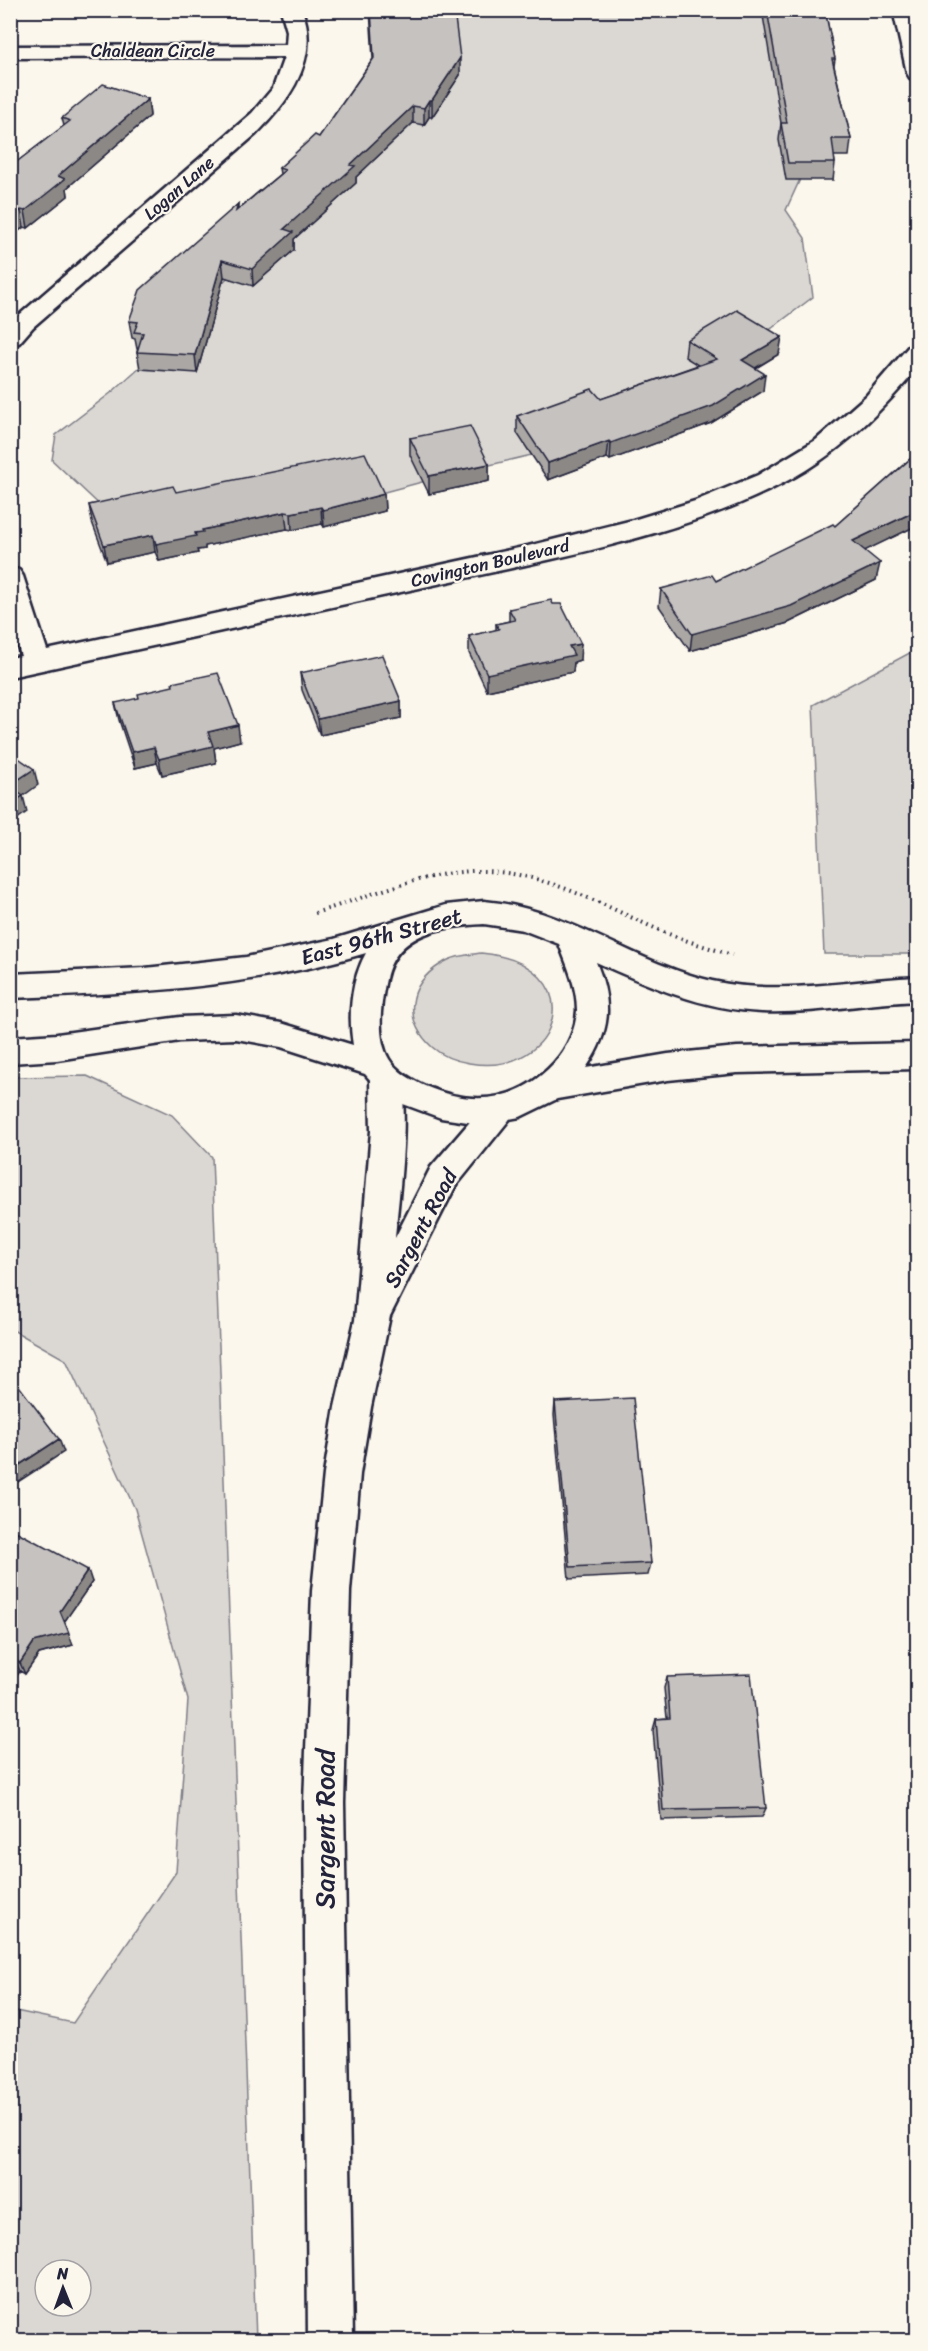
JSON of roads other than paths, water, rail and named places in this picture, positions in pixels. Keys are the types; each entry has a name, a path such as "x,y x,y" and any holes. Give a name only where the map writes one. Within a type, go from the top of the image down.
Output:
{"street":[{"name":"Logan Lane","path":"10,338 25,322 253,124 277,100 290,75 295,51 296,34 291,10"},
{"path":"903,10 918,73"},
{"name":"Chaldean Circle","path":"10,52 295,51"},
{"name":"Covington Boulevard","path":"10,668 498,562 651,526 732,496 822,448 858,418 892,384 918,351"},
{"path":"10,576 37,662"},
{"name":"East 96th Street","path":"10,986 143,981 279,963 365,942 467,912 506,913 539,923 668,980 741,998 798,998 918,989"},
{"name":"Sargent Road","path":"330,2340 324,1803 331,1591 344,1463 353,1407 372,1320 378,1220 387,1131 381,1072 366,1024 374,964 386,945 411,927"},
{"path":"553,1087 584,1044 592,1017 592,1000 572,939"},
{"path":"10,1050 86,1043 180,1029 236,1027 281,1035 381,1072 406,1092 444,1107 464,1111 498,1111 520,1105 553,1087 668,1068 737,1060 918,1056"},
{"name":"Sargent Road","path":"372,1320 443,1177 498,1111"}]}
